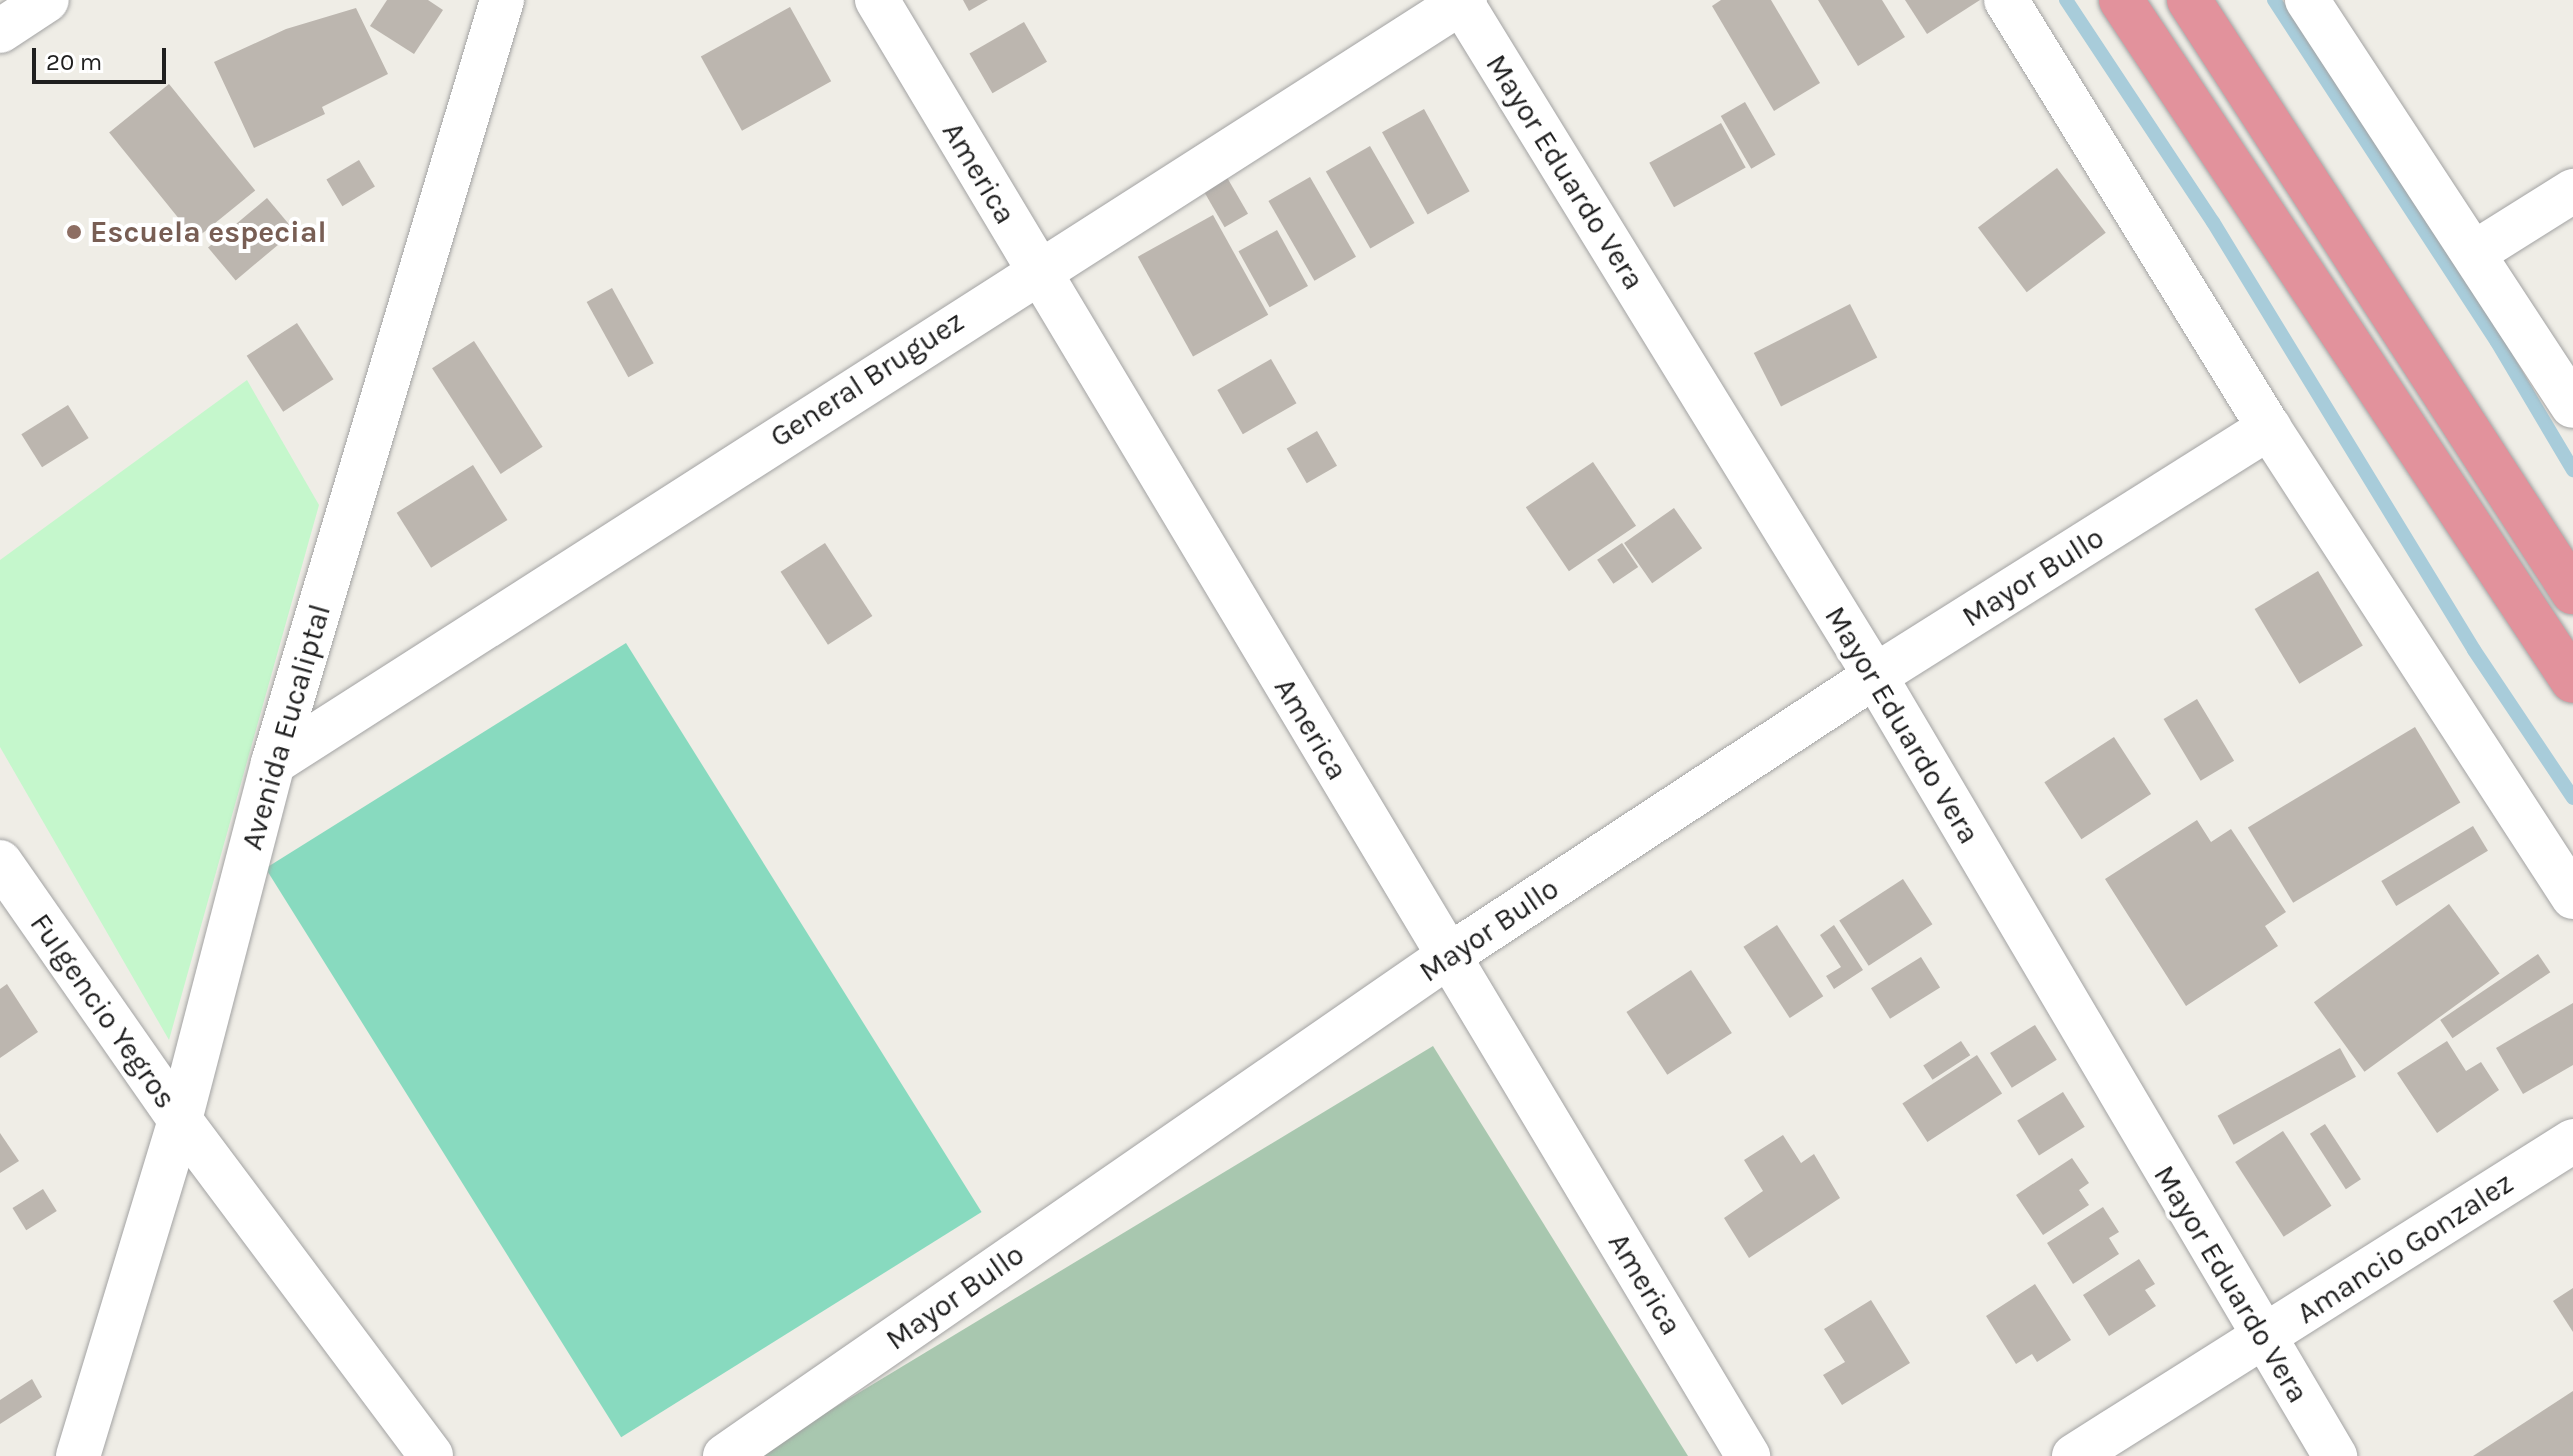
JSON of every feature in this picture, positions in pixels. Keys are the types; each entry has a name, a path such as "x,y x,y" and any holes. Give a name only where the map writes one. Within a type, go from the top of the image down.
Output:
{"highway":[{"path":"2121,0 2573,681"},
{"path":"2189,0 2573,592"}],"street":[{"path":"0,31 47,0"},
{"name":"Avenida Eucaliptal","path":"78,1456 180,1120 273,763 502,0"},
{"name":"America","path":"877,0 1748,1456"},
{"path":"2006,0 2269,428 2573,897"},
{"path":"2307,0 2573,406"},
{"name":"General Bruguez","path":"273,763 1036,270 1462,1"},
{"name":"Mayor Eduardo Vera","path":"1462,1 1875,676 2262,1340 2335,1456"},
{"path":"2474,253 2573,191"},
{"name":"Mayor Bullo","path":"725,1456 1447,957 1875,676 2269,428"},
{"name":"Fulgencio Yegros","path":"0,862 14,915 180,1120 431,1456"},
{"name":"Amancio Gonzalez","path":"2074,1456 2573,1141"}],"green space":[{"path":"247,380 319,505 169,1040 0,747 0,560"},
{"path":"626,643 982,1212 621,1437 266,868"},
{"path":"1433,1046 1688,1456 754,1456"}],"building":[{"path":"387,0 428,0 443,10 414,54 370,26"},
{"path":"963,0 988,0 969,11"},
{"path":"1721,0 1771,0 1820,83 1774,111 1712,6"},
{"path":"1818,0 1882,0 1905,37 1858,66"},
{"path":"1905,0 1980,0 1927,34"},
{"path":"790,7 831,81 742,131 701,56"},
{"path":"356,8 388,74 322,107 325,114 254,148 214,62 286,29"},
{"path":"1024,22 1047,62 992,93 969,54"},
{"path":"169,84 255,190 195,239 109,132"},
{"path":"1745,102 1776,155 1751,169 1721,116"},
{"path":"1424,109 1470,191 1428,214 1382,132"},
{"path":"1721,123 1746,168 1674,207 1649,163"},
{"path":"1370,146 1414,223 1370,249 1326,172"},
{"path":"359,160 375,187 342,206 326,180"},
{"path":"2057,168 2106,233 2027,292 1978,228"},
{"path":"1225,174 1248,214 1225,227 1202,188"},
{"path":"1310,177 1356,257 1314,281 1268,201"},
{"path":"267,198 295,231 236,280 208,247"},
{"path":"1213,215 1268,315 1193,356 1138,257"},
{"path":"1277,230 1308,286 1270,307 1239,251"},
{"path":"612,288 654,363 628,377 587,302"},
{"path":"1850,304 1877,357 1781,406 1754,353"},
{"path":"297,323 333,379 283,412 247,356"},
{"path":"474,341 543,447 501,474 432,368"},
{"path":"1271,359 1296,403 1243,434 1217,390"},
{"path":"68,405 89,438 42,467 21,434"},
{"path":"1317,431 1337,466 1307,483 1287,448"},
{"path":"1593,462 1636,526 1569,571 1526,507"},
{"path":"473,465 507,520 431,568 397,513"},
{"path":"1674,508 1702,548 1652,583 1624,543"},
{"path":"825,543 872,616 828,645 781,572"},
{"path":"1622,543 1638,567 1613,584 1597,560"},
{"path":"2318,571 2363,646 2299,684 2255,609"},
{"path":"2197,699 2234,761 2201,781 2164,719"},
{"path":"2415,727 2460,802 2293,903 2248,827"},
{"path":"2114,737 2151,794 2081,839 2044,782"},
{"path":"2197,820 2211,842 2231,829 2286,912 2265,926 2278,946 2186,1006 2105,879"},
{"path":"2473,826 2488,851 2396,906 2381,881"},
{"path":"1903,879 1932,924 1869,966 1839,920"},
{"path":"2449,904 2500,974 2364,1072 2314,1002"},
{"path":"1777,925 1823,996 1790,1018 1743,947"},
{"path":"1834,925 1863,970 1834,989 1826,976 1841,967 1820,935"},
{"path":"2538,954 2550,972 2452,1038 2440,1020"},
{"path":"1921,957 1940,988 1890,1019 1871,988"},
{"path":"1691,970 1732,1033 1667,1075 1626,1012"},
{"path":"7,984 38,1032 0,1058 0,989"},
{"path":"2573,1003 2573,1065 2523,1094 2496,1048"},
{"path":"2035,1025 2057,1060 2012,1088 1990,1053"},
{"path":"1961,1041 1970,1055 1933,1080 1923,1066"},
{"path":"2447,1041 2466,1071 2481,1062 2499,1090 2437,1133 2397,1073"},
{"path":"2340,1048 2356,1077 2234,1145 2218,1116"},
{"path":"1977,1055 2002,1094 1927,1142 1902,1103"},
{"path":"2063,1092 2085,1127 2039,1155 2017,1121"},
{"path":"2325,1124 2361,1179 2346,1189 2310,1134"},
{"path":"2283,1131 2331,1206 2284,1237 2235,1162"},
{"path":"0,1133 19,1161 0,1173"},
{"path":"1783,1135 1801,1163 1814,1154 1840,1198 1749,1258 1724,1218 1763,1191 1744,1160"},
{"path":"2072,1158 2089,1183 2079,1190 2089,1205 2043,1235 2016,1195"},
{"path":"43,1189 57,1211 26,1230 12,1208"},
{"path":"2103,1207 2119,1232 2109,1238 2119,1254 2073,1284 2047,1243"},
{"path":"2139,1259 2155,1284 2145,1290 2156,1306 2109,1336 2083,1295"},
{"path":"2035,1284 2071,1340 2037,1362 2032,1354 2016,1364 1986,1316"},
{"path":"2573,1288 2573,1332 2553,1301"},
{"path":"1871,1300 1910,1363 1842,1405 1823,1375 1845,1362 1824,1329"},
{"path":"32,1379 42,1397 0,1424 0,1400"},
{"path":"2573,1391 2573,1456 2473,1456"}],"waterway":[{"path":"2066,0 2213,222 2474,650 2573,798"},
{"path":"2274,0 2497,342 2573,470"}],"place":[{"name":"Escuela especial","path":"74,232"}]}
